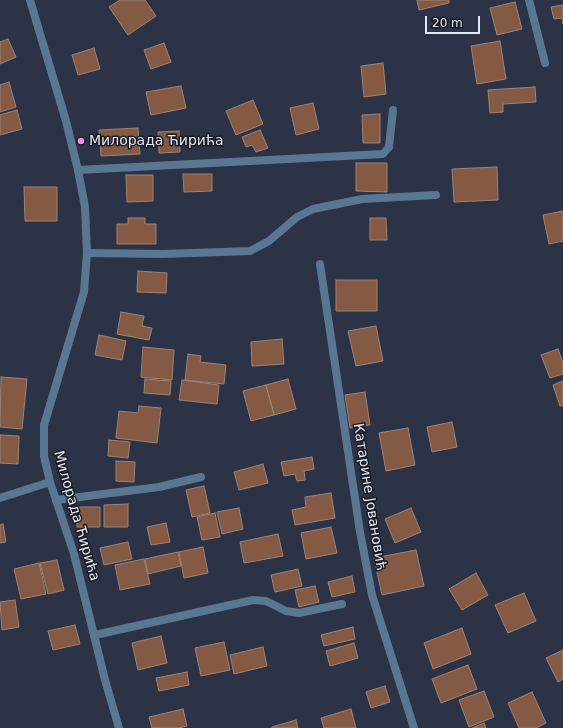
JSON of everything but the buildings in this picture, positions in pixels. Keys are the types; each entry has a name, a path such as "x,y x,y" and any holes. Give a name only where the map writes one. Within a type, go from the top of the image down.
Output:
{"street":[{"name":"Милорада Ћирића","path":"30,0 66,121 78,170 85,207 87,253 84,292 44,425 44,451 50,482 74,554 95,636 104,680 119,728"},
{"path":"529,0 546,63"},
{"path":"78,170 383,154 389,147 392,110"},
{"path":"87,253 163,254 250,251 269,241 297,217 313,209 362,199 436,195"},
{"name":"Катарине Јовановић","path":"320,264 360,532 370,587 378,618 414,728"},
{"path":"56,500 158,487 201,477"},
{"path":"0,498 50,482"},
{"path":"95,636 253,600 266,601 286,611 299,613 342,604"}],"place":[{"name":"Милорада Ћирића","path":"81,141"}]}
